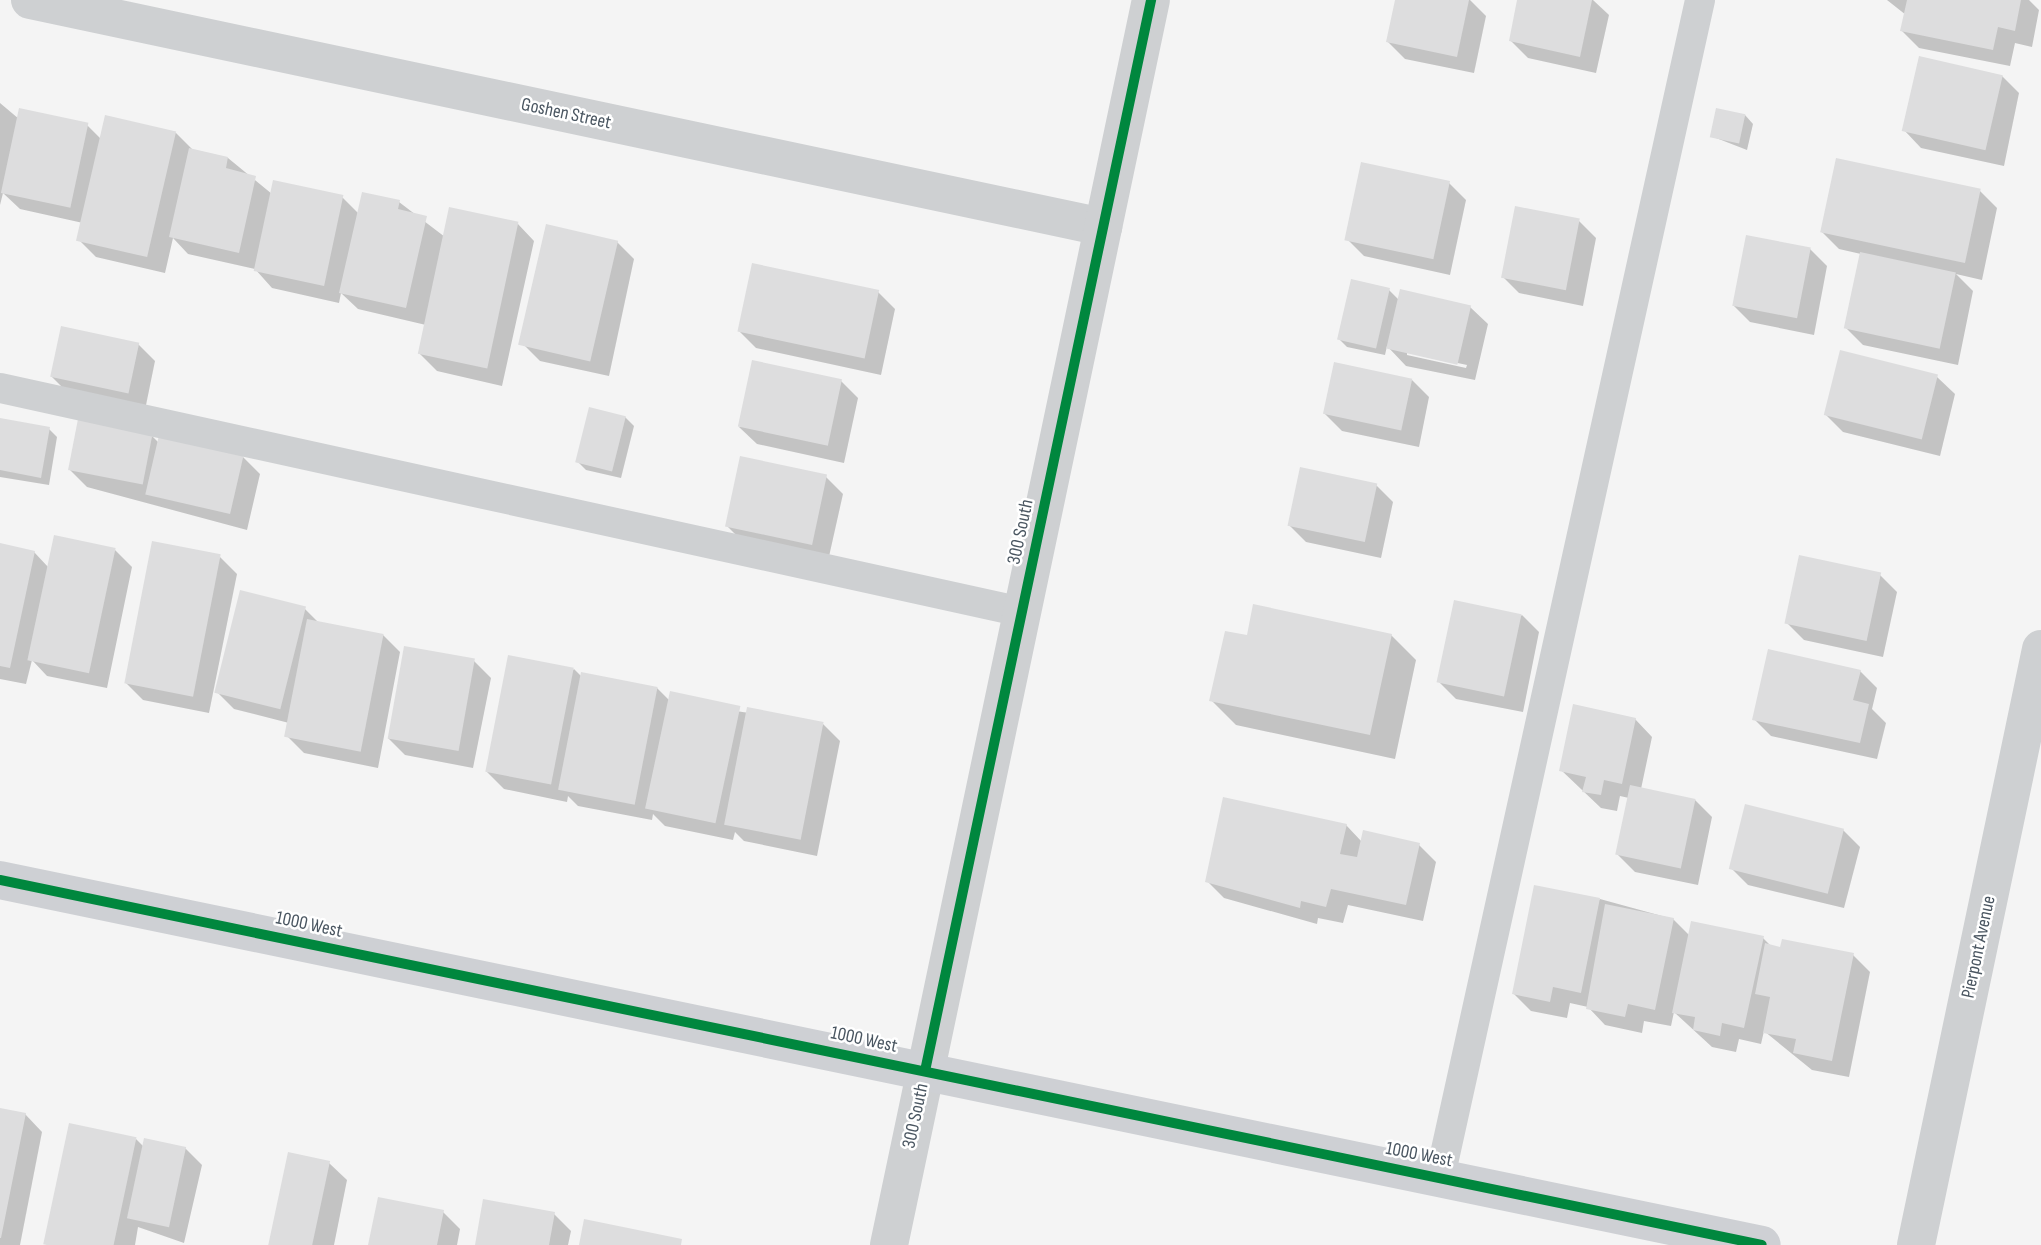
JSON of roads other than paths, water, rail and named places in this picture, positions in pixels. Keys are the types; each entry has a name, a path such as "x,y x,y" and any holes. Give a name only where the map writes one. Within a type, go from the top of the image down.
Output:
{"street":[{"name":"Goshen Street","path":"30,0 1103,228"},
{"name":"300 South","path":"890,1245 1151,0"},
{"name":"Pierpont Avenue","path":"1916,1245 2041,649"},
{"name":"1000 West","path":"0,880 1762,1245"}],"lane":[{"path":"1440,1177 1700,0"},
{"path":"0,388 1022,612"}]}
